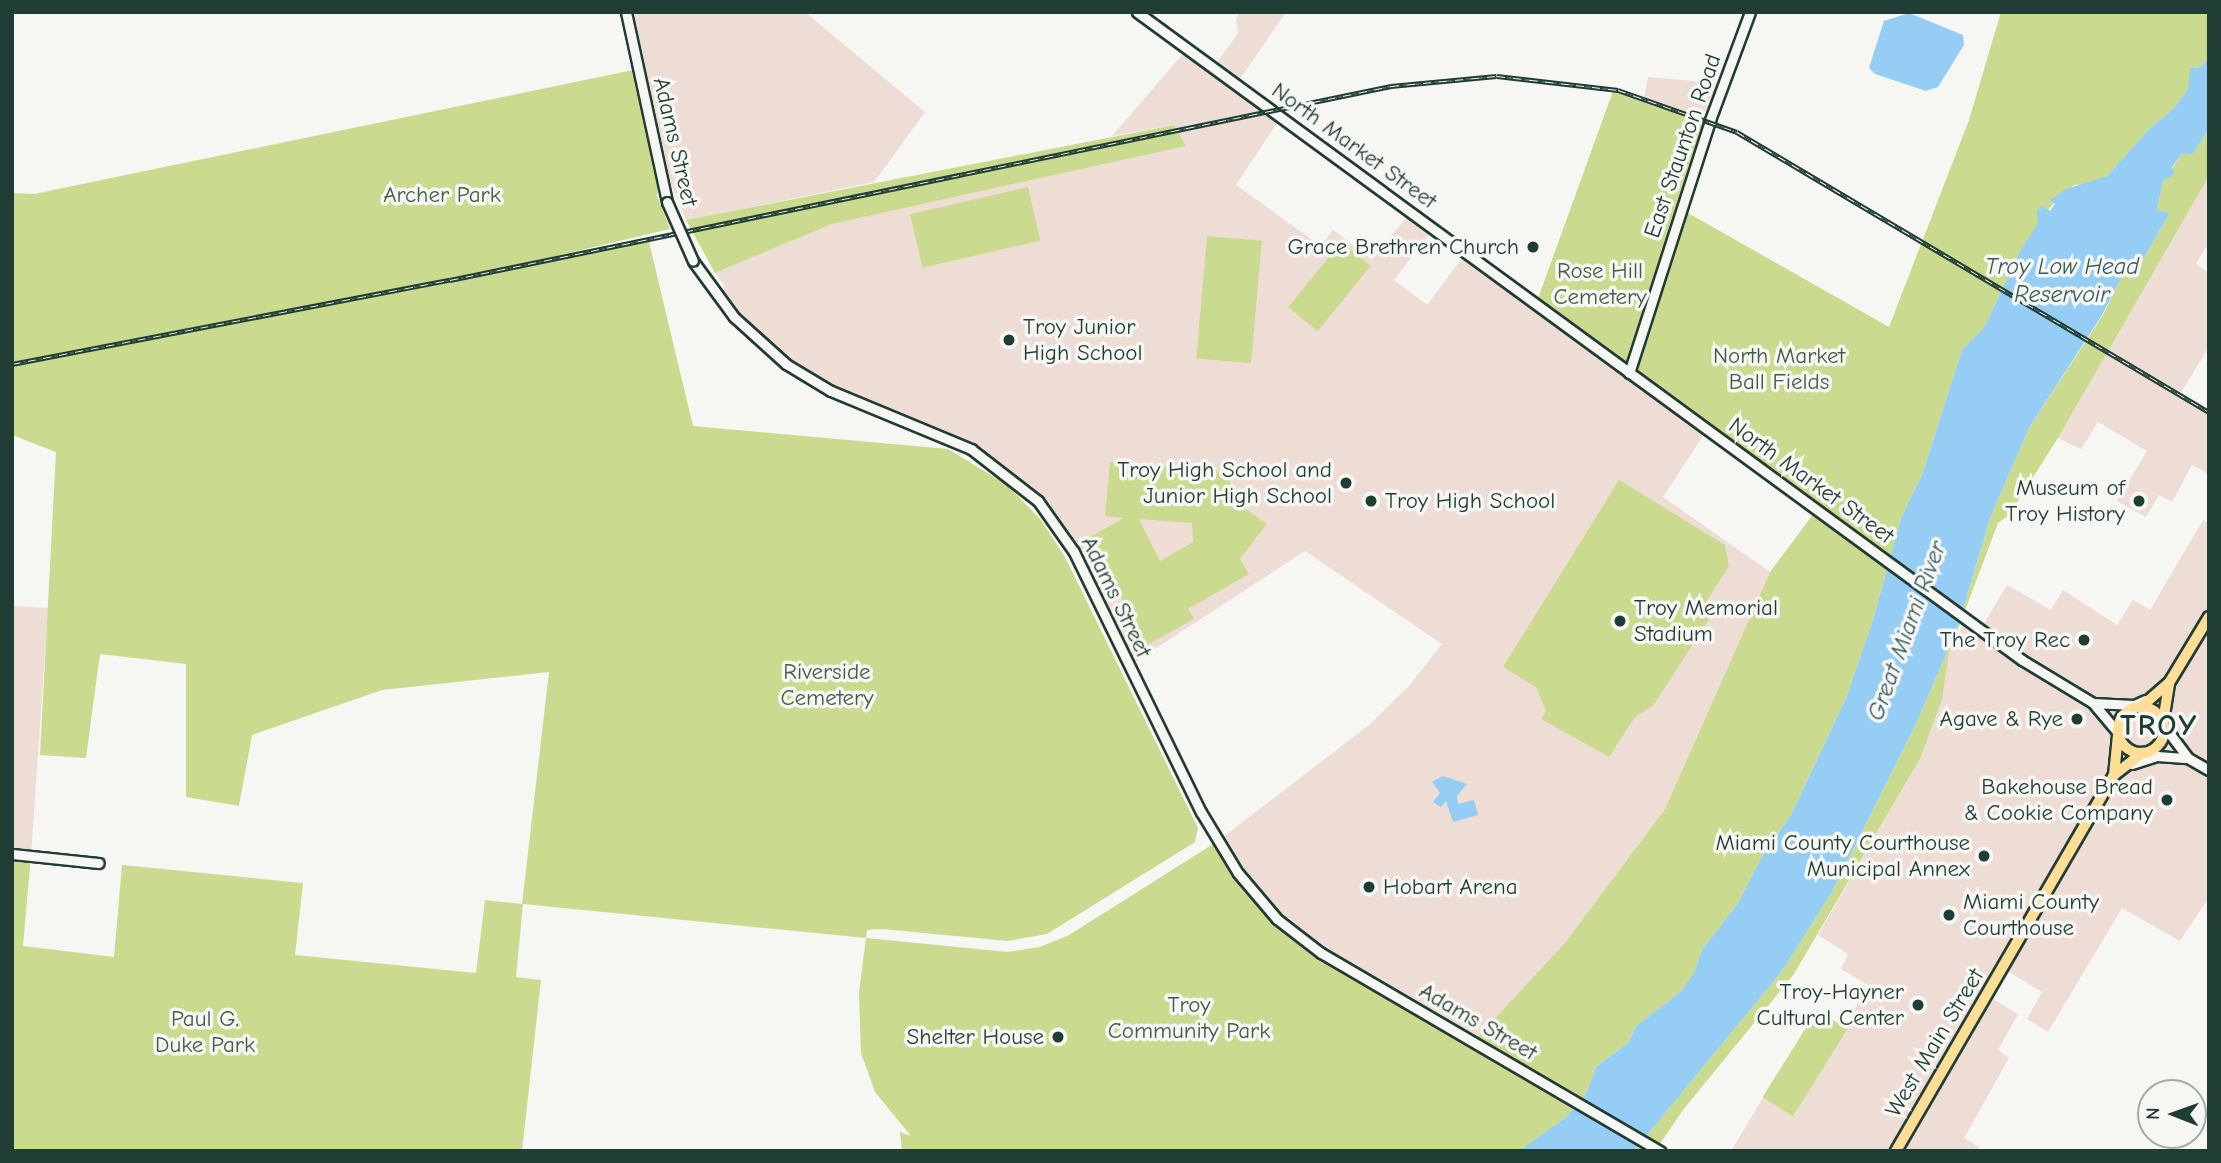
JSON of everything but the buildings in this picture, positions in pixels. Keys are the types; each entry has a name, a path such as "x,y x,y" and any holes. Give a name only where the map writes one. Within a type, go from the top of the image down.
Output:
{"main road":[{"path":"2114,775 2161,742 2169,683 2209,617"},
{"path":"2114,775 2116,735 2121,719 2135,705 2169,683"},
{"path":"2135,705 2153,710 2163,724"},
{"path":"2116,735 2124,746 2144,753"},
{"name":"West Main Street","path":"1896,1151 2114,775"}],"street":[{"name":"Adams Street","path":"626,12 667,202 693,261 734,317 786,364 831,391 971,449 1026,489 1074,552 1185,784 1226,855 1259,901 1310,945 1658,1150"},
{"name":"North Market Street","path":"1137,12 2022,660 2093,703"},
{"name":"East Staunton Road","path":"1629,373 1680,208 1750,12"},
{"path":"2093,703 2135,705"},
{"path":"2093,703 2116,735"},
{"path":"2163,724 2188,758 2209,770"},
{"path":"2144,753 2188,758"},
{"path":"2124,767 2164,756"},
{"path":"12,854 99,863"}],"shaded area":[{"path":"626,12 805,12 925,112 874,182 686,220 651,135"},
{"name":"Troy High School and Junior High School","path":"1240,12 1286,12 1236,85 1281,117 1236,185 1321,246 1333,230 1372,260 1411,212 1434,228 1394,280 1427,305 1467,252 1707,430 1663,497 1770,572 1665,809 1564,944 1474,1042 1321,953 1277,919 1218,841 1369,725 1409,686 1442,644 1305,551 1129,666 1061,530 1000,467 801,374 722,304 724,285 715,273 832,224 1185,146 1173,125 1112,136 1187,49 1213,68 1238,33 1236,19"},
{"path":"1648,77 1724,84 1710,120 1644,99"},
{"path":"2209,176 2209,242 2196,264 2209,273 2209,347 2180,394 2209,412 2209,474 2192,465 2172,502 2159,495 2146,517 2117,501 2147,451 2098,422 2081,449 2058,438"},
{"path":"2203,520 2209,524 2209,897 2180,941 2122,908 2048,1032 2027,1019 2042,992 2004,969 1988,996 2018,1014 1998,1050 2009,1058 1964,1138 1979,1147 1977,1151 1731,1151 1763,1098 1794,1116 1868,985 1841,969 1848,954 1818,935 1920,759 1949,653 1966,618 1981,629 2007,585 2051,610 2063,590 2117,625 2133,600 2150,610"},
{"path":"12,606 48,608 31,856 12,854"}],"green space":[{"path":"2001,12 2209,12 2209,56 2201,67 2194,67 2188,89 2173,109 2150,128 2107,176 2095,183 2074,185 2054,202 2019,253 1985,326 1962,350 1922,475 1901,518 1873,620 1846,698 1791,815 1760,860 1738,903 1702,950 1694,973 1680,992 1635,1027 1629,1042 1596,1067 1587,1092 1566,1117 1519,1151 902,1151 900,1132 911,1136 875,1092 861,1053 859,992 866,938 1008,952 1040,947 1069,935 1218,841 1299,938 1474,1041 1564,944 1665,809 1770,572 1817,509 1536,304 1613,91 1710,120 1681,209 1889,327 1969,120"},
{"path":"638,69 661,180 657,195 670,229 501,269 648,238 693,426 948,449 1007,485 1041,520 1065,557 1198,828 1195,842 1047,934 1008,941 882,929 867,930 866,938 523,904 516,977 541,980 522,1151 12,1151 12,854 31,856 23,946 114,957 122,865 303,883 295,955 476,973 485,900 522,904 549,672 382,690 252,735 239,806 186,797 186,664 100,654 86,758 40,755 56,452 12,435 12,193 34,194"},
{"path":"1174,125 1186,146 832,224 715,273 686,220"},
{"path":"2209,129 2209,176 2058,438 2009,515 1998,523 1949,653 1942,699 1920,759 1794,974 1683,1110 1655,1151 1634,1151 1782,971 1832,892 1916,724 1957,629 1990,518 2029,428 2103,315 2124,271 2139,266 2170,213 2157,210 2163,181 2183,153 2192,155"},
{"path":"1028,187 1040,241 922,268 910,214"},
{"path":"1207,236 1262,241 1251,363 1196,359"},
{"path":"1341,242 1371,266 1318,331 1288,307"},
{"path":"1110,462 1231,473 1229,497 1267,524 1240,559 1249,574 1188,609 1194,619 1147,645 1088,538 1124,518 1105,516","holes":["1139,519 1192,523 1193,542 1160,561"]},
{"name":"Troy Memorial Stadium","path":"1619,480 1725,545 1729,566 1700,611 1709,619 1653,706 1635,717 1609,757 1541,719 1546,711 1536,687 1503,667"},
{"path":"1817,1010 1848,1029 1793,1116 1762,1097"}],"water":[{"path":"1909,13 1963,35 1964,45 1938,87 1926,91 1875,74 1869,68 1884,21"},
{"name":"Troy Low Head Reservoir","path":"2209,56 2209,129 2192,155 2183,153 2172,167 2174,174 2163,181 2157,210 2170,213 2139,266 2124,272 2102,315 2029,428 1990,518 1957,629 1916,724 1832,892 1782,971 1634,1151 1519,1151 1566,1117 1587,1092 1596,1067 1629,1042 1635,1027 1680,992 1694,973 1702,950 1738,903 1760,860 1791,815 1846,698 1873,620 1901,518 1922,475 1962,350 1985,326 2019,253 2038,223 2037,210 2042,206 2050,211 2055,204 2050,200 2066,189 2107,176 2150,128 2173,109 2188,89 2190,68 2201,67"},
{"path":"1443,776 1467,784 1457,796 1458,804 1474,800 1478,815 1453,822 1446,801 1441,807 1433,802 1440,793 1432,782"}],"railway":[{"path":"12,364 450,280 1391,86 1497,76 1618,90 1737,132 2209,412"}],"place":[{"name":"Grace Brethren Church","path":"1533,247"},
{"name":"Troy Junior High School","path":"1009,340"},
{"name":"Troy High School and Junior High School","path":"1346,483"},
{"name":"Troy High School","path":"1371,501"},
{"name":"Museum of Troy History","path":"2139,501"},
{"name":"Troy Memorial Stadium","path":"1620,621"},
{"name":"The Troy Rec","path":"2084,640"},
{"name":"Agave & Rye","path":"2077,719"},
{"name":"Bakehouse Bread & Cookie Company","path":"2167,800"},
{"name":"Miami County Courthouse Municipal Annex","path":"1984,856"},
{"name":"Hobart Arena","path":"1369,887"},
{"name":"Miami County Courthouse","path":"1949,915"},
{"name":"Troy-Hayner Cultural Center","path":"1918,1005"},
{"name":"Shelter House","path":"1058,1037"}],"district":[{"name":"TROY","path":"2159,726"}],"park label":[{"name":"Archer Park","path":"442,195"},
{"name":"Rose Hill Cemetery","path":"1600,284"},
{"name":"North Market Ball Fields","path":"1779,369"},
{"name":"Riverside Cemetery","path":"827,685"},
{"name":"Troy Community Park","path":"1189,1018"},
{"name":"Paul G. Duke Park","path":"205,1032"}],"water label":[{"name":"Great Miami River","path":"1907,631"}]}
